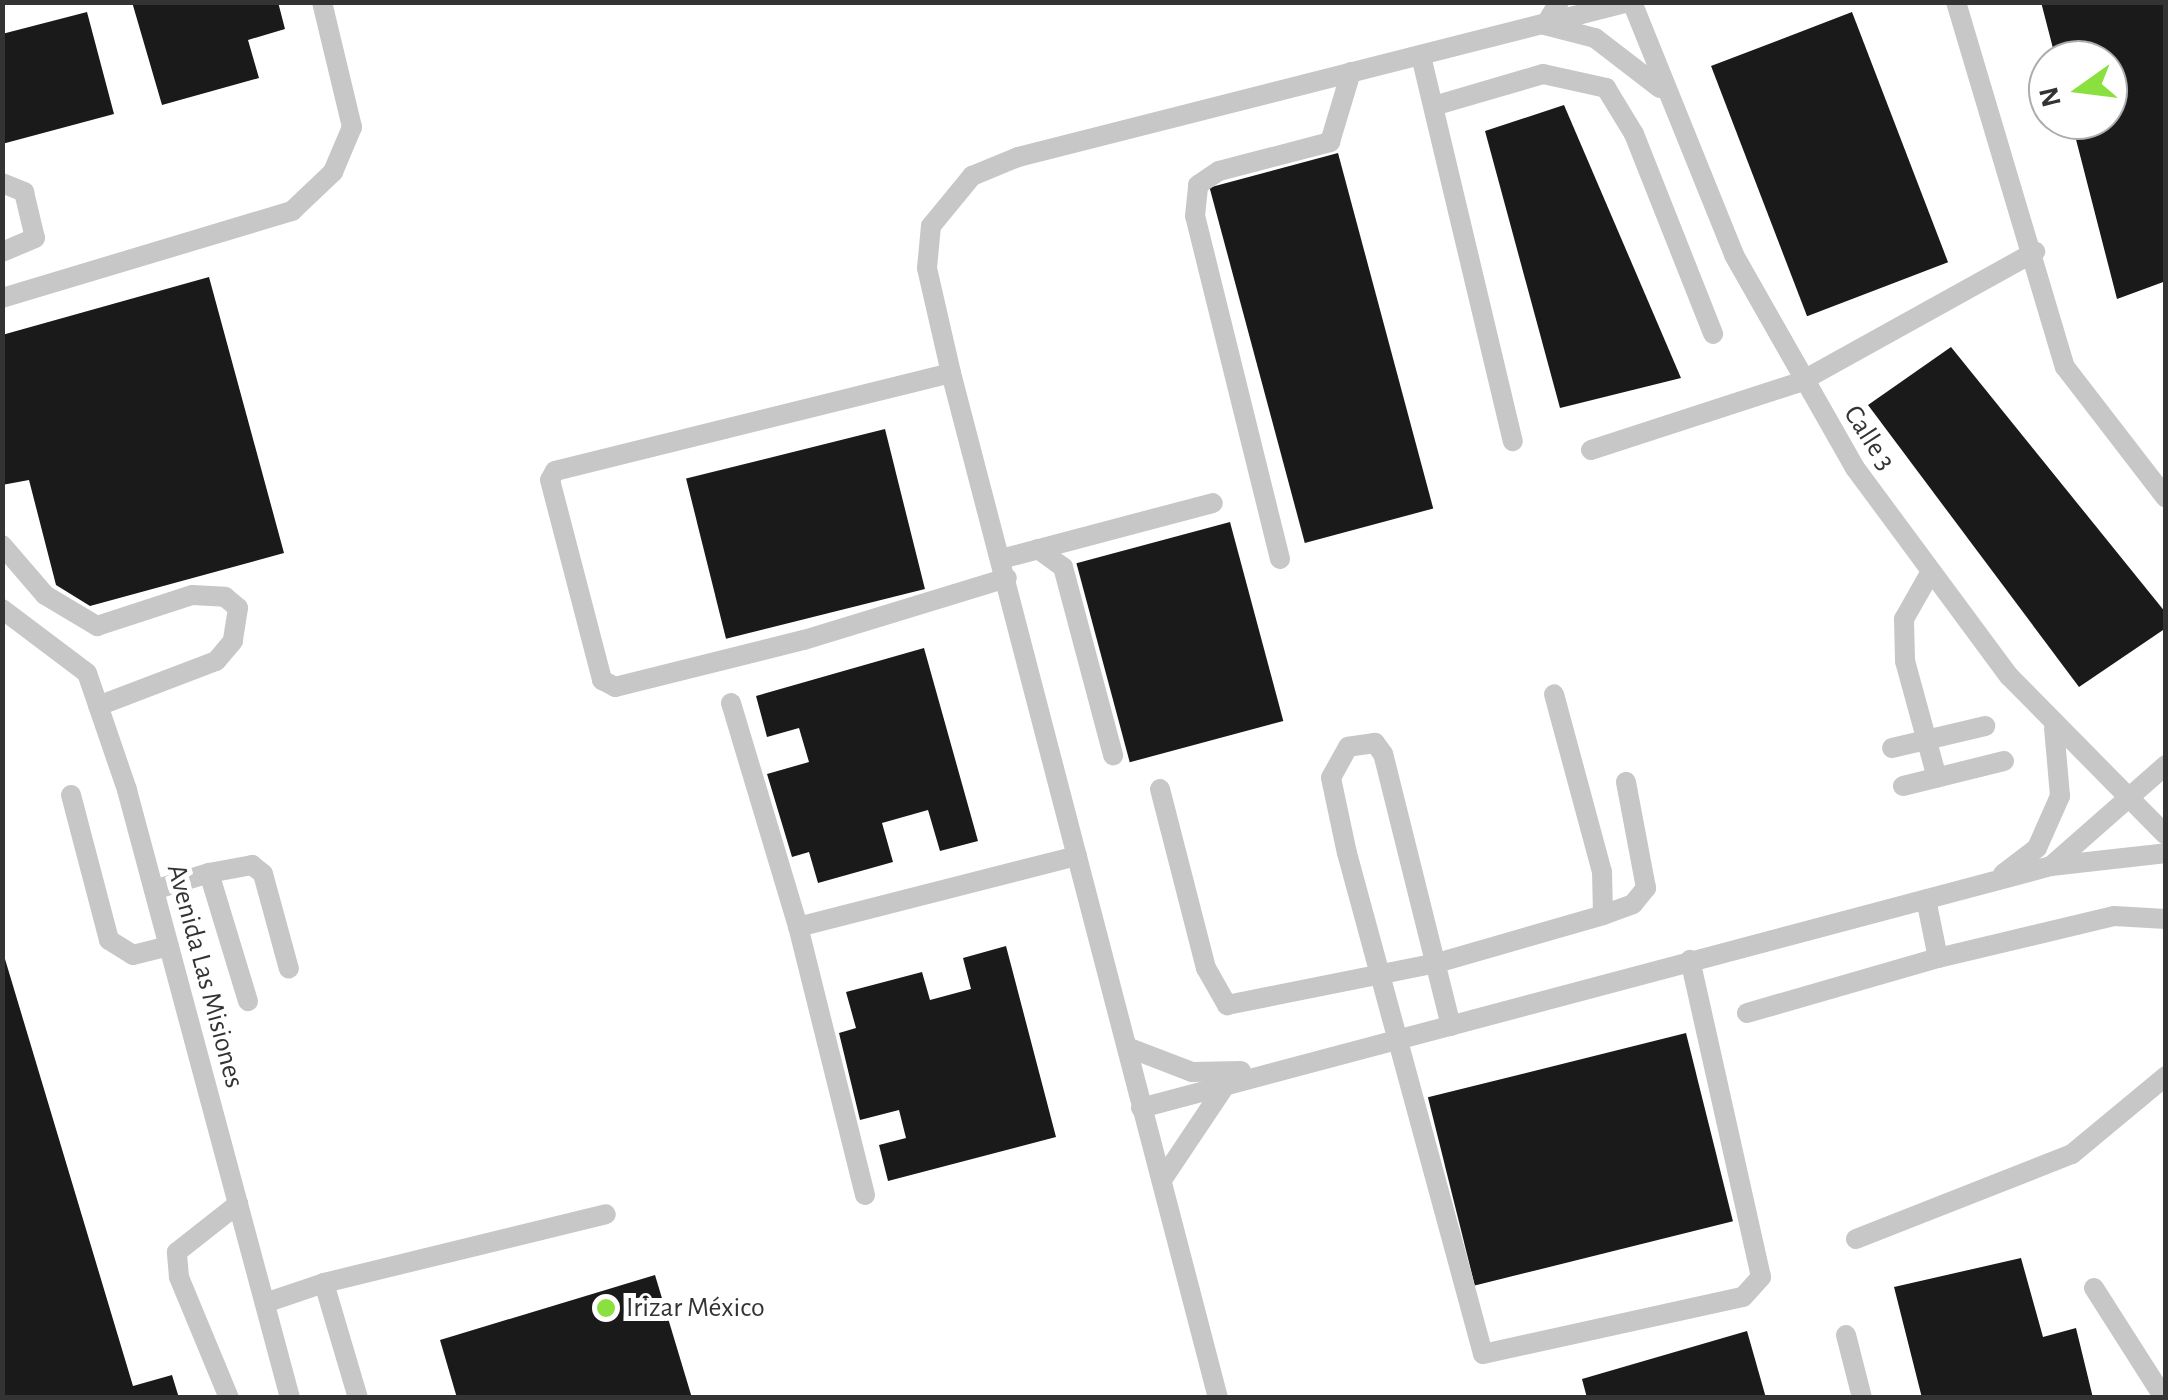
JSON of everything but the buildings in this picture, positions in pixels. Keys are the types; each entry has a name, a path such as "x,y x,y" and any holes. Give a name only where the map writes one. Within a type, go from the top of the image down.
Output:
{"street":[{"path":"2,298 292,211 333,172 352,127 322,2"},
{"path":"1545,25 1558,2"},
{"path":"1218,1398 952,372 927,268 931,226 972,176 1018,157 1630,2"},
{"name":"Calle 3","path":"1630,2 1734,256 1800,382 1929,575 2054,728 2166,835"},
{"path":"1956,2 2034,252 2065,367 2166,498"},
{"path":"1545,25 1621,52 1665,92"},
{"path":"1421,56 1437,105 1513,441"},
{"path":"1280,560 1195,216 1198,185 1219,171 1330,142 1352,72"},
{"path":"1437,105 1543,74 1606,88 1634,134 1713,334"},
{"path":"2,183 24,192 35,238 2,252"},
{"path":"1591,450 1800,382 2034,252"},
{"path":"952,372 555,471 550,480 602,680 615,687 804,640 1004,569 1038,549 1213,503"},
{"path":"2,544 45,596 97,626 192,594 225,597 238,608 233,641 216,661 98,706"},
{"path":"1038,549 1063,567 1114,754"},
{"path":"1929,575 1904,619 1905,661 1938,778"},
{"name":"Avenida Las Misiones","path":"2,609 87,673 154,890 290,1398"},
{"path":"1554,694 1602,872 1603,915"},
{"path":"731,704 798,927 865,1195"},
{"path":"1892,748 1985,726"},
{"path":"1990,885 2037,848 2049,827 2060,796 2054,728"},
{"path":"1451,1026 1383,754 1362,743 1340,754 1331,778 1393,1038 1483,1354 1756,1290 1761,1277 1690,960"},
{"path":"1903,786 2004,761"},
{"path":"2050,866 2122,796 2166,765"},
{"path":"1160,789 1206,968 1227,1005 1437,963 1634,904 1646,888 1626,782"},
{"path":"71,794 109,940 133,956 169,946"},
{"path":"1142,1108 1268,1070 1451,1026 2050,866 2166,853"},
{"path":"798,927 1078,856"},
{"path":"154,890 252,865 263,874 289,969"},
{"path":"209,873 248,1001"},
{"path":"1926,899 1938,958"},
{"path":"1748,1012 1938,958 2114,916 2166,920"},
{"path":"1127,1046 1192,1072 1268,1070"},
{"path":"1856,1239 2072,1154 2166,1076"},
{"path":"1162,1180 1227,1083"},
{"path":"229,1398 179,1277 178,1252 238,1204"},
{"path":"265,1302 324,1283 606,1214"},
{"path":"324,1283 358,1398"},
{"path":"2094,1288 2164,1398"},
{"path":"1846,1335 1862,1398"}],"place":[{"name":"Irizar México","path":"606,1308"}]}
